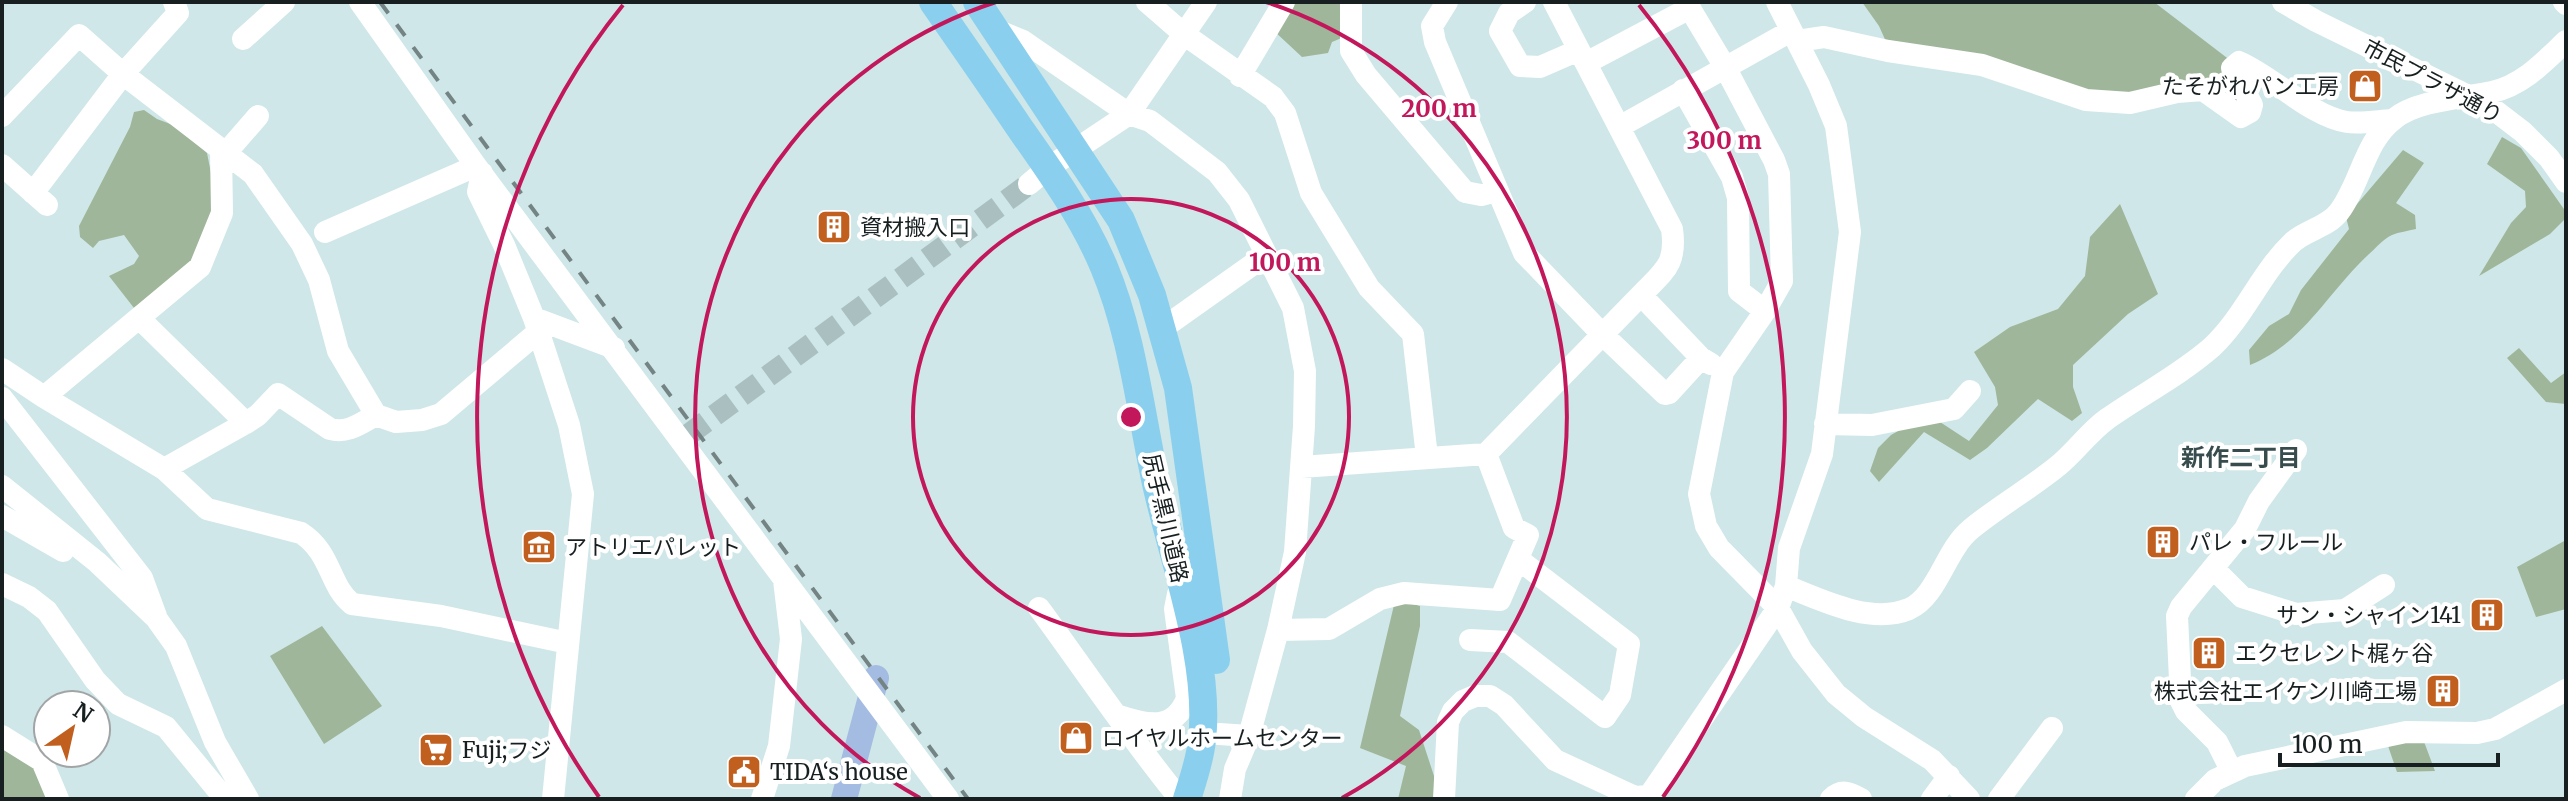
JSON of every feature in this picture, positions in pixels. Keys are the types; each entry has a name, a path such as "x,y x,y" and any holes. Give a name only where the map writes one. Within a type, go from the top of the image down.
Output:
{"main road":[{"name":"尻手黒川道路","path":"933,2 1039,176 1087,233 1118,308 1135,369 1155,479 1194,636 1203,715 1202,741 1187,799"},
{"name":"尻手黒川道路","path":"977,2 1126,231 1163,328 1178,388 1220,698 1219,734 1212,779 1205,799"}],"street":[{"path":"2,165 40,199 123,74 178,13 174,2"},
{"path":"243,39 284,2"},
{"path":"360,2 479,169 685,438 784,579 948,799"},
{"path":"1147,2 1185,35 1273,97 1285,113 1311,193 1369,288 1413,334 1427,457"},
{"path":"1039,176 1129,114 1206,2"},
{"path":"1240,76 1284,2"},
{"path":"1351,2 1351,51 1366,75 1465,192 1481,195 1496,191"},
{"path":"1447,2 1432,26 1435,42 1524,253 1665,394 1701,358"},
{"path":"1525,2 1509,13 1500,31 1520,66 1540,67 1582,56 1688,5 1725,67 1779,174 1782,281 1723,372 1699,494 1700,507 1706,526 1719,548 1782,597 1882,614 1907,610 1919,603 1930,590 1946,557 1969,530 2037,483 2104,421 2211,347 2233,325 2295,240 2338,214 2370,151 2391,120"},
{"path":"1301,467 1486,454 1641,295 1673,256 1672,229 1554,2"},
{"path":"1444,799 1448,722 1453,711 1475,696 1490,696 1504,705 1561,763 1635,797 1648,797 1782,597 1789,548 1822,454 1850,232 1836,126 1777,2"},
{"name":"市民プラザ通り","path":"2283,2 2489,106 2523,132 2549,158 2566,182"},
{"path":"996,30 1023,41 1129,114 1150,121 1217,172 1239,200 1293,308 1305,371 1295,552 1278,630 1249,736 1235,769 1230,799"},
{"path":"2,116 79,35 123,74 253,174 302,244 319,280 338,351 376,415 396,422 422,420 441,414 536,326"},
{"path":"1619,127 1725,67 1794,36 1824,37 1982,65 2086,100 2130,103 2177,92 2203,90 2241,117 2250,112 2252,105 2232,68 2239,62 2260,71 2332,118 2349,123 2391,120 2409,111 2467,94 2495,91 2531,75 2566,41"},
{"path":"1683,90 1732,177 1738,198 1739,291 1765,311"},
{"path":"44,397 200,267 222,213 223,152 258,116"},
{"path":"325,232 479,169"},
{"path":"479,169 478,192 504,245 536,326 569,425 583,494 553,799"},
{"path":"1163,328 1266,255"},
{"path":"1641,295 1701,358 1723,372"},
{"path":"139,318 246,423"},
{"path":"536,326 614,348"},
{"path":"2,369 164,469 207,509 301,533 312,539 321,550 344,597 352,604 441,616 568,643"},
{"path":"1825,424 1872,425 1954,409 1970,391"},
{"path":"164,469 246,423 278,394 339,432 376,415"},
{"path":"2,398 142,578 156,618"},
{"path":"2231,770 2217,742 2186,711 2181,701 2177,616 2245,529 2259,501 2296,450"},
{"path":"1278,630 1329,629 1380,599 1404,593 1500,600 1528,535 1514,528 1486,454"},
{"path":"2,486 97,562 156,618 176,646 215,742 248,799"},
{"path":"2,516 53,543 81,566 119,583"},
{"path":"1470,640 1508,642 1605,717 1620,695 1629,644 1518,559"},
{"path":"2214,569 2242,597 2296,614 2345,610 2384,585"},
{"path":"762,799 779,746 791,639 784,579"},
{"path":"2,584 29,597 47,611 95,680 118,704 166,727 225,799"},
{"path":"1119,716 1144,725 1163,723 1183,710 1187,698 1175,609 1181,585"},
{"path":"1782,597 1802,651 1836,694 1894,738 1932,760 1969,799"},
{"path":"1039,608 1119,716 1146,758 1180,799"},
{"path":"2196,799 2215,780 2231,770 2406,732 2477,733 2495,729 2566,690"},
{"path":"1999,799 2052,728"},
{"path":"1219,734 1249,736"},
{"path":"2,736 42,761 58,799"},
{"path":"1932,799 1949,776"},
{"path":"1831,799 1837,793 1844,792 1861,799"}],"green space":[{"path":"1289,2 1344,2 1344,37 1332,42 1328,53 1302,57 1273,30"},
{"path":"1862,2 2154,2 2252,77 2241,110 2177,89 2086,97 1888,46 1879,26"},
{"path":"144,110 173,125 207,153 213,183 214,215 196,260 134,308 109,276 134,264 139,256 124,235 99,241 93,248 80,237 79,226 130,127 134,112"},
{"path":"2502,137 2521,148 2566,212 2566,218 2550,234 2479,276 2511,223 2526,207 2525,191 2487,164"},
{"path":"2403,150 2424,163 2396,203 2415,215 2416,229 2395,234 2382,242 2300,331 2269,356 2250,365 2249,350 2269,326 2289,314 2301,290 2349,229 2346,217"},
{"path":"2120,204 2158,294 2128,314 2073,365 2073,387 2082,413 2072,421 2038,399 1987,448 1970,460 1924,432 1879,482 1870,471 1878,448 1891,435 1916,421 1940,422 1969,441 1998,405 1995,387 1974,352 2010,327 2058,309 2085,276 2090,237"},
{"path":"2519,348 2551,383 2566,372 2566,404 2546,402 2507,358"},
{"path":"2566,540 2566,609 2536,617 2517,567"},
{"path":"1402,601 1420,606 1420,626 1400,716 1419,730 1434,776 1434,799 1398,799 1406,766 1360,748 1394,605"},
{"path":"322,626 382,706 324,744 270,656"},
{"path":"2423,739 2435,771 2397,772 2387,743"},
{"path":"2,742 32,758 32,769 37,769 50,799 2,799"}],"waterway":[{"path":"844,799 876,678"}],"tunnel":[{"path":"688,435 1029,184"}],"railway":[{"path":"380,2 968,799"}],"place":[{"name":"たそがれパン工房","path":"2365,86"},
{"name":"資材搬入口","path":"834,227"},
{"name":"パレ・フルール","path":"2163,542"},
{"name":"アトリエパレット","path":"539,547"},
{"name":"サン・シャイン141","path":"2487,615"},
{"name":"エクセレント梶ヶ谷","path":"2209,653"},
{"name":"株式会社エイケン川崎工場","path":"2443,691"},
{"name":"ロイヤルホームセンター","path":"1076,738"},
{"name":"Fuji;フジ","path":"436,750"},
{"name":"TIDA‘s house","path":"744,772"}],"district":[{"name":"新作二丁目","path":"2241,457"}]}
